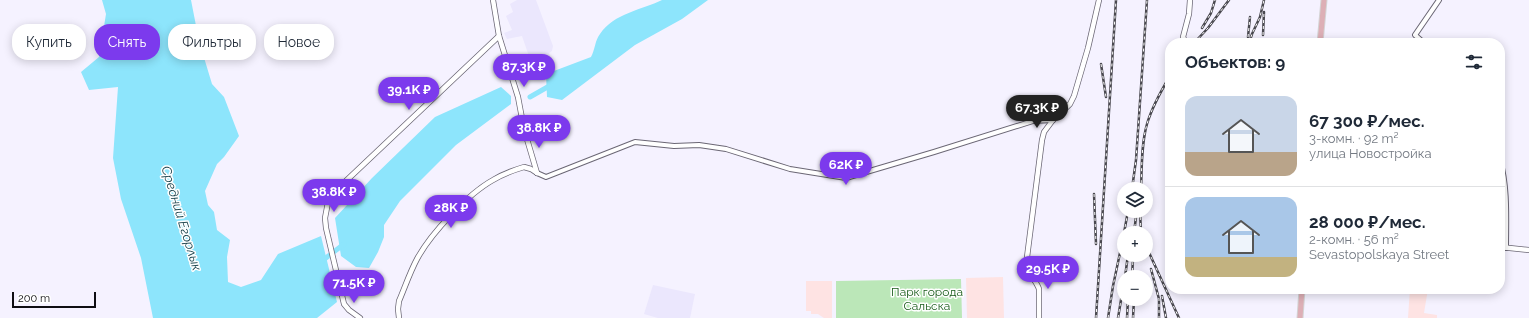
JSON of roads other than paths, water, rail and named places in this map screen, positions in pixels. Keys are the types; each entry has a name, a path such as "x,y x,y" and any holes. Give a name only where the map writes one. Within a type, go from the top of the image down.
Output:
{"main road":[{"path":"493,0 499,36 518,97 524,128 537,174"},
{"path":"1039,318 1038,284 1027,270 1026,265 1042,140 1044,132 1053,120 1070,104 1074,96 1088,48 1099,0"},
{"path":"1184,38 1183,36 1189,14 1190,0"},
{"path":"1320,38 1324,0"},
{"path":"360,318 349,310 344,304 341,293 326,228 325,218 329,197 499,36"},
{"path":"399,318 399,301 418,258 431,239 452,215 474,194 494,180 524,167 531,169 537,174"},
{"path":"1505,248 1529,250"},
{"path":"1300,318 1302,294"}],"street":[{"path":"1418,38 1415,35 1438,0"},
{"path":"537,174 546,177 635,142 674,146 699,145 726,149 790,169 846,178 1033,121 1053,120"},
{"path":"1505,194 1505,220"}],"water":[{"name":"Средний Егорлык","path":"102,0 191,0 196,24 168,24 168,60 205,60 212,84 224,97 239,136 217,164 205,191 208,205 214,212 217,230 230,240 227,257 228,282 241,287 261,280 278,254 321,236 337,302 317,318 153,318 141,258 121,199 113,158 118,87 89,90 81,72 95,60 160,60 160,24 104,24 106,14"},
{"path":"662,0 708,0 682,19 635,45 562,100 547,97 546,74 591,57 598,36 613,21"},
{"path":"501,87 511,96 511,104 456,145 400,201 384,225 384,237 369,268 356,267 341,256 335,218 372,178 435,117"}],"waterway":[{"path":"530,97 551,85"},
{"path":"322,261 344,244"}],"railway":[{"path":"1096,318 1116,0"},
{"path":"1133,182 1136,160 1147,0"},
{"path":"1202,28 1211,13 1215,0"},
{"path":"1199,38 1229,0"},
{"path":"1251,38 1260,17 1264,0"},
{"path":"1263,35 1264,12"},
{"path":"1248,37 1250,17"},
{"path":"1101,64 1106,97"},
{"path":"1141,182 1145,132 1154,105 1165,84"},
{"path":"1094,194 1096,244"},
{"path":"1125,226 1127,218"},
{"path":"1135,226 1136,218"},
{"path":"1140,218 1141,226"},
{"path":"1153,261 1165,287"},
{"path":"1108,318 1118,262"},
{"path":"1126,270 1127,262"},
{"path":"1132,270 1133,262"},
{"path":"1151,269 1159,299 1159,318"},
{"path":"1168,294 1179,318"},
{"path":"1162,296 1166,318"},
{"path":"1118,318 1120,306"},
{"path":"1127,318 1128,306"},
{"path":"1133,318 1134,306"}],"park label":[{"name":"Парк города Сальска","path":"927,299"}]}
